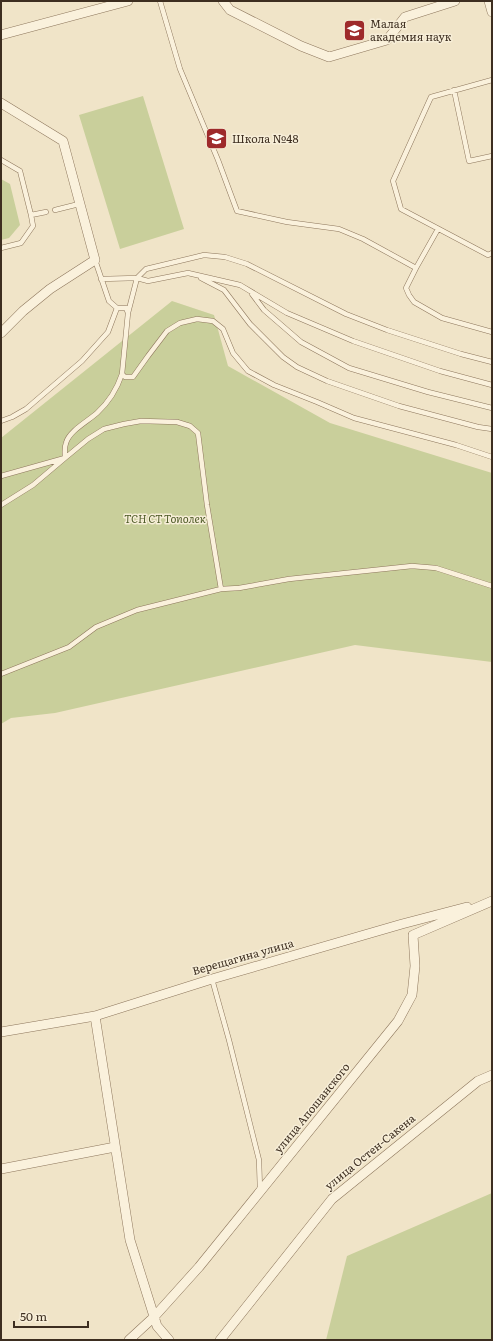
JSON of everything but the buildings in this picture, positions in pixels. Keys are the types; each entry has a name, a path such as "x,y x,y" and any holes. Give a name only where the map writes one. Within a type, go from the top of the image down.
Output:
{"street":[{"path":"1,35 128,1"},
{"path":"223,1 230,10 301,46 329,56 387,40 405,17 455,1"},
{"path":"489,1 492,12"},
{"path":"1,103 63,141 95,260 50,289 23,311 1,333"},
{"name":"Верещагина улица","path":"1,1032 95,1016 212,979 402,924 492,901"},
{"name":"улица Апошанского","path":"129,1340 154,1317 199,1267 398,1021 412,995 415,966 413,935 492,901"},
{"path":"95,1016 130,1240 157,1326 168,1340"},
{"name":"улица Остен-Сакена","path":"220,1340 332,1199 478,1081 492,1076"},
{"path":"1,1169 115,1147"}],"lane":[{"path":"160,1 180,69 218,160 237,211 287,222 339,229 364,238 416,268"},
{"path":"492,80 431,97 393,181 401,209 488,255 492,253"},
{"path":"454,90 469,161 492,156"},
{"path":"1,160 20,171 33,226 21,243 1,248"},
{"path":"55,210 79,204"},
{"path":"31,215 46,212"},
{"path":"438,229 406,288 409,295 414,302 442,318 492,332"},
{"path":"65,458 66,443 70,435 98,412 111,398 120,382 128,313 137,278 146,269 204,255 225,257 252,267 346,314 386,330 461,354 492,362"},
{"path":"95,260 109,301 117,308 126,308 128,313"},
{"path":"101,279 137,278 148,281 194,274 240,285 287,312 353,341 440,371 492,385"},
{"path":"194,274 224,290 250,324 283,357 297,367 327,381 399,406 492,430"},
{"path":"251,292 264,310 301,342 349,368 428,392 492,408"},
{"path":"1,421 26,409 82,361 108,332 117,308"},
{"path":"122,374 125,377 132,377 167,332 180,323 197,319 213,321 223,329 233,353 248,371 274,385 354,418 456,445 492,458"},
{"path":"1,505 33,485 88,439 104,429 141,421 156,420 177,422 190,426 198,433 200,440 207,505 221,589"},
{"path":"1,476 65,458"},
{"path":"1,674 69,647 96,627 136,610 221,589 239,588 289,579 412,566 436,568 492,586"},
{"path":"212,979 259,1160 260,1192"}],"green space":[{"path":"143,96 184,229 120,249 79,115"},
{"path":"1,179 10,184 20,225 9,238 1,240"},
{"name":"ТСН СТ Тополек","path":"172,301 214,315 228,366 330,423 492,473 492,662 355,645 55,713 11,718 1,724 1,438"},
{"path":"492,1193 492,1340 326,1340 347,1256"}],"place":[{"name":"Малая академия наук","path":"355,30"},
{"name":"Школа №48","path":"216,139"}]}
